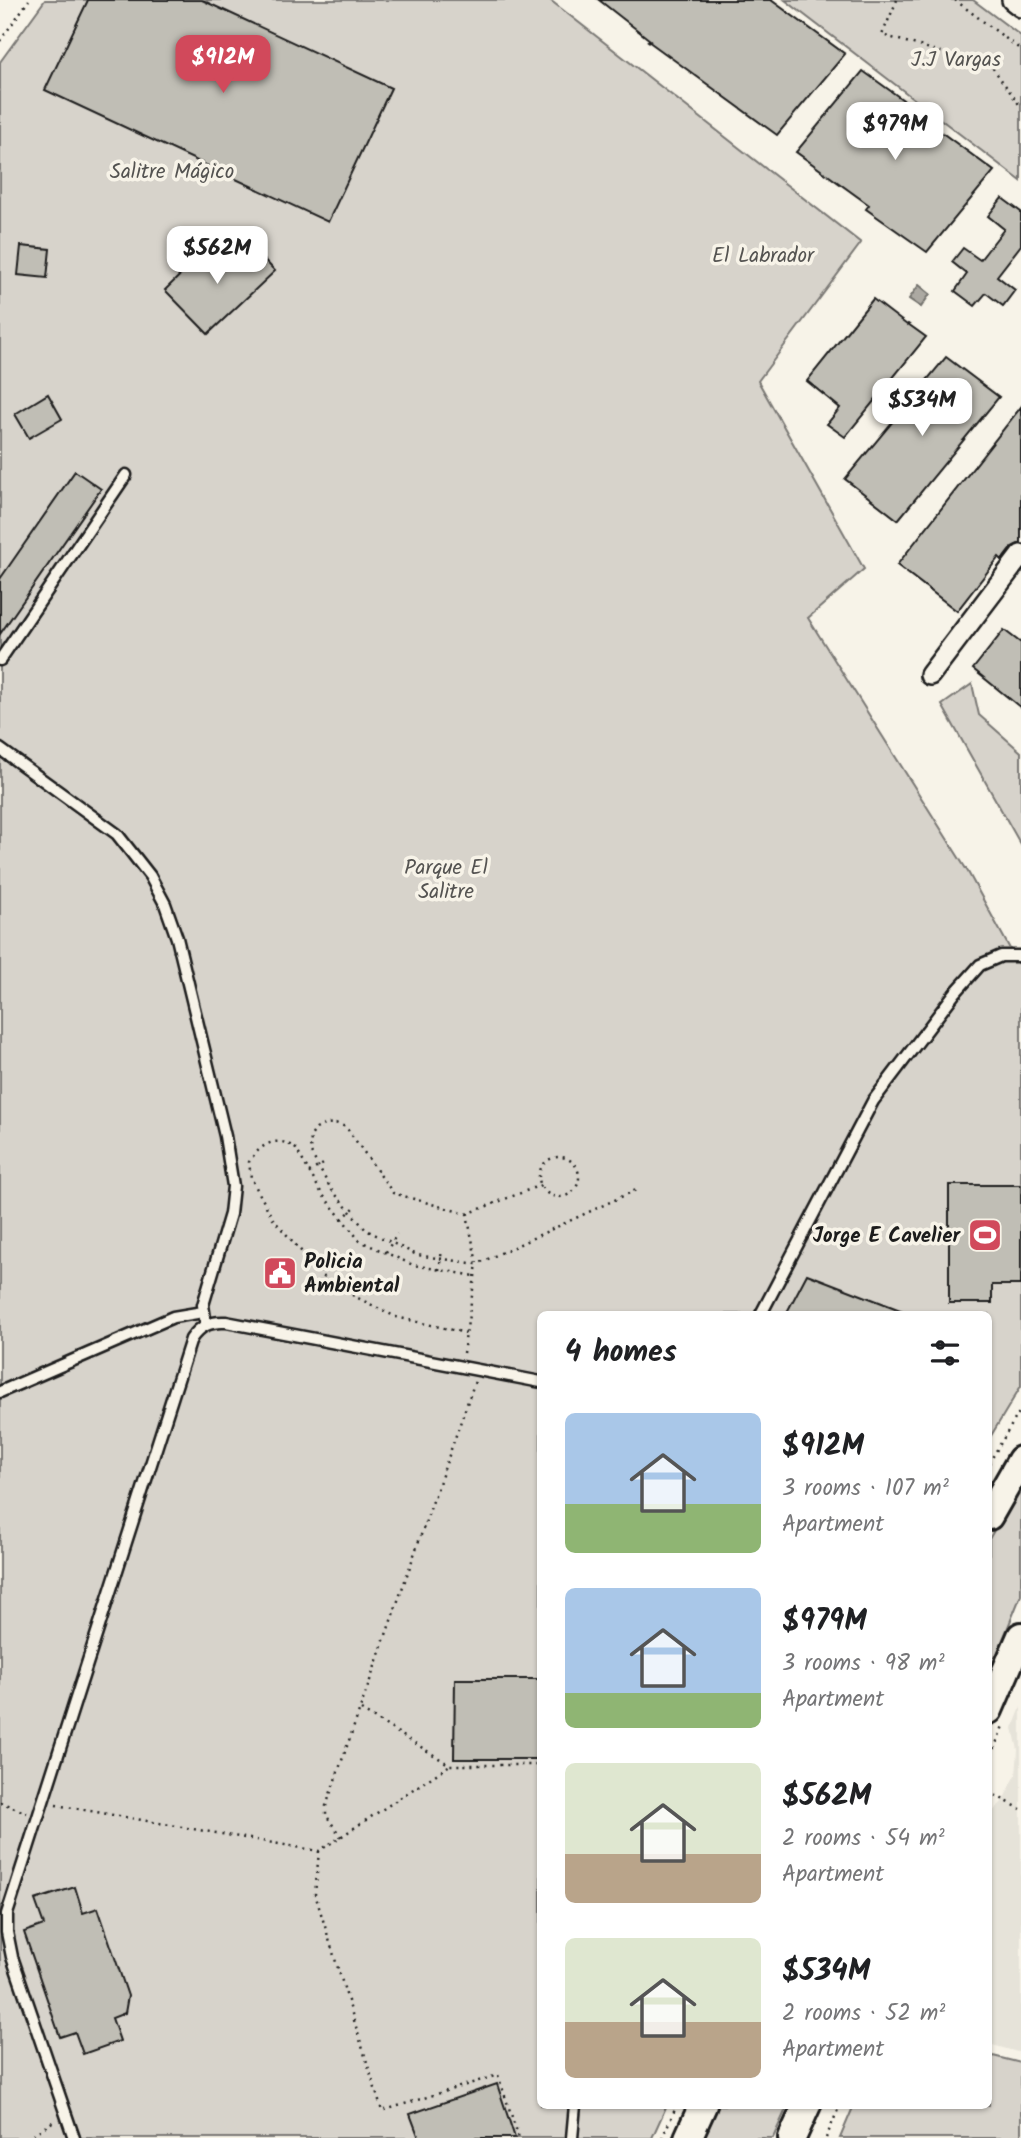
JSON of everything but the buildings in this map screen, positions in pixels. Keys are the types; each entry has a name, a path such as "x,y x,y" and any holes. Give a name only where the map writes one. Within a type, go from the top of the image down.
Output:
{"main road":[{"path":"992,1511 1021,1460"},
{"path":"992,1703 1021,1636"},
{"path":"688,2138 701,2109"},
{"path":"792,2138 805,2109"}],"street":[{"path":"1012,0 1021,7"},
{"path":"930,675 1021,555"}],"lane":[{"path":"0,660 125,475"},
{"path":"0,750 117,834 150,876 165,904 177,938 225,1136 233,1186 230,1214 203,1312 206,1325"},
{"path":"763,1311 873,1101 955,993 980,965 1001,956 1021,956"},
{"path":"0,1392 173,1317 203,1312"},
{"path":"74,2138 19,1980 7,1932 7,1914 195,1332 206,1325 226,1322 537,1381"},
{"path":"572,2138 575,2109"}],"path":[{"path":"0,41 29,0"},
{"path":"897,0 882,34 992,67 1021,107"},
{"path":"955,0 1021,50"},
{"path":"541,1185 467,1214 393,1193 346,1127 335,1123 326,1124 316,1129 311,1136 310,1151 331,1189 366,1230 417,1255 440,1259 477,1264 636,1190"},
{"path":"466,1333 396,1317 330,1284 273,1219 251,1178 249,1162 261,1146 281,1141 296,1149 322,1194 360,1241 413,1265 475,1276"},
{"path":"554,1158 567,1159 577,1168 579,1180 568,1195 555,1197 541,1185 540,1172 543,1166 554,1158"},
{"path":"309,1172 327,1162"},
{"path":"342,1219 355,1207"},
{"path":"461,1367 477,1264 467,1214"},
{"path":"386,1252 397,1234"},
{"path":"439,1270 442,1250"},
{"path":"341,1837 326,1815 326,1807 479,1370"},
{"path":"992,1458 1021,1409"},
{"path":"361,1710 450,1765 537,1765"},
{"path":"42,1802 319,1851 450,1765"},
{"path":"992,1794 1021,1809"},
{"path":"0,1802 37,1817"},
{"path":"319,1851 315,1894 382,2111 498,2076 519,2138"},
{"path":"662,2138 675,2109"},
{"path":"826,2138 838,2109"},
{"path":"27,2138 67,2113"}],"shaded area":[{"path":"919,285 930,294 921,307 909,299"},
{"path":"1021,1707 1021,2053 992,2045 992,1812 1002,1802 1016,1775 1018,1750 1013,1728"}],"green space":[{"name":"Parque El Salitre","path":"45,0 550,0 861,243 758,381 864,569 808,618 968,872 1021,969 1021,1386 992,1434 992,1311 537,1311 537,2109 665,2109 652,2138 0,2138 0,62"},
{"name":"J.J Vargas","path":"785,0 973,0 1021,36 1021,181"},
{"path":"972,684 979,715 1021,752 1021,845 942,705"},
{"path":"1021,1484 1021,1595 992,1667 992,1534"},
{"path":"992,2056 1021,2063 1021,2138 840,2138 852,2109 992,2109"},
{"path":"715,2109 786,2109 773,2138 702,2138"}],"place":[{"name":"Jorge E Cavelier","path":"985,1235"},
{"name":"Policia Ambiental","path":"280,1273"}],"park label":[{"name":"Salitre Mágico","path":"172,171"},
{"name":"El Labrador","path":"763,255"}]}
